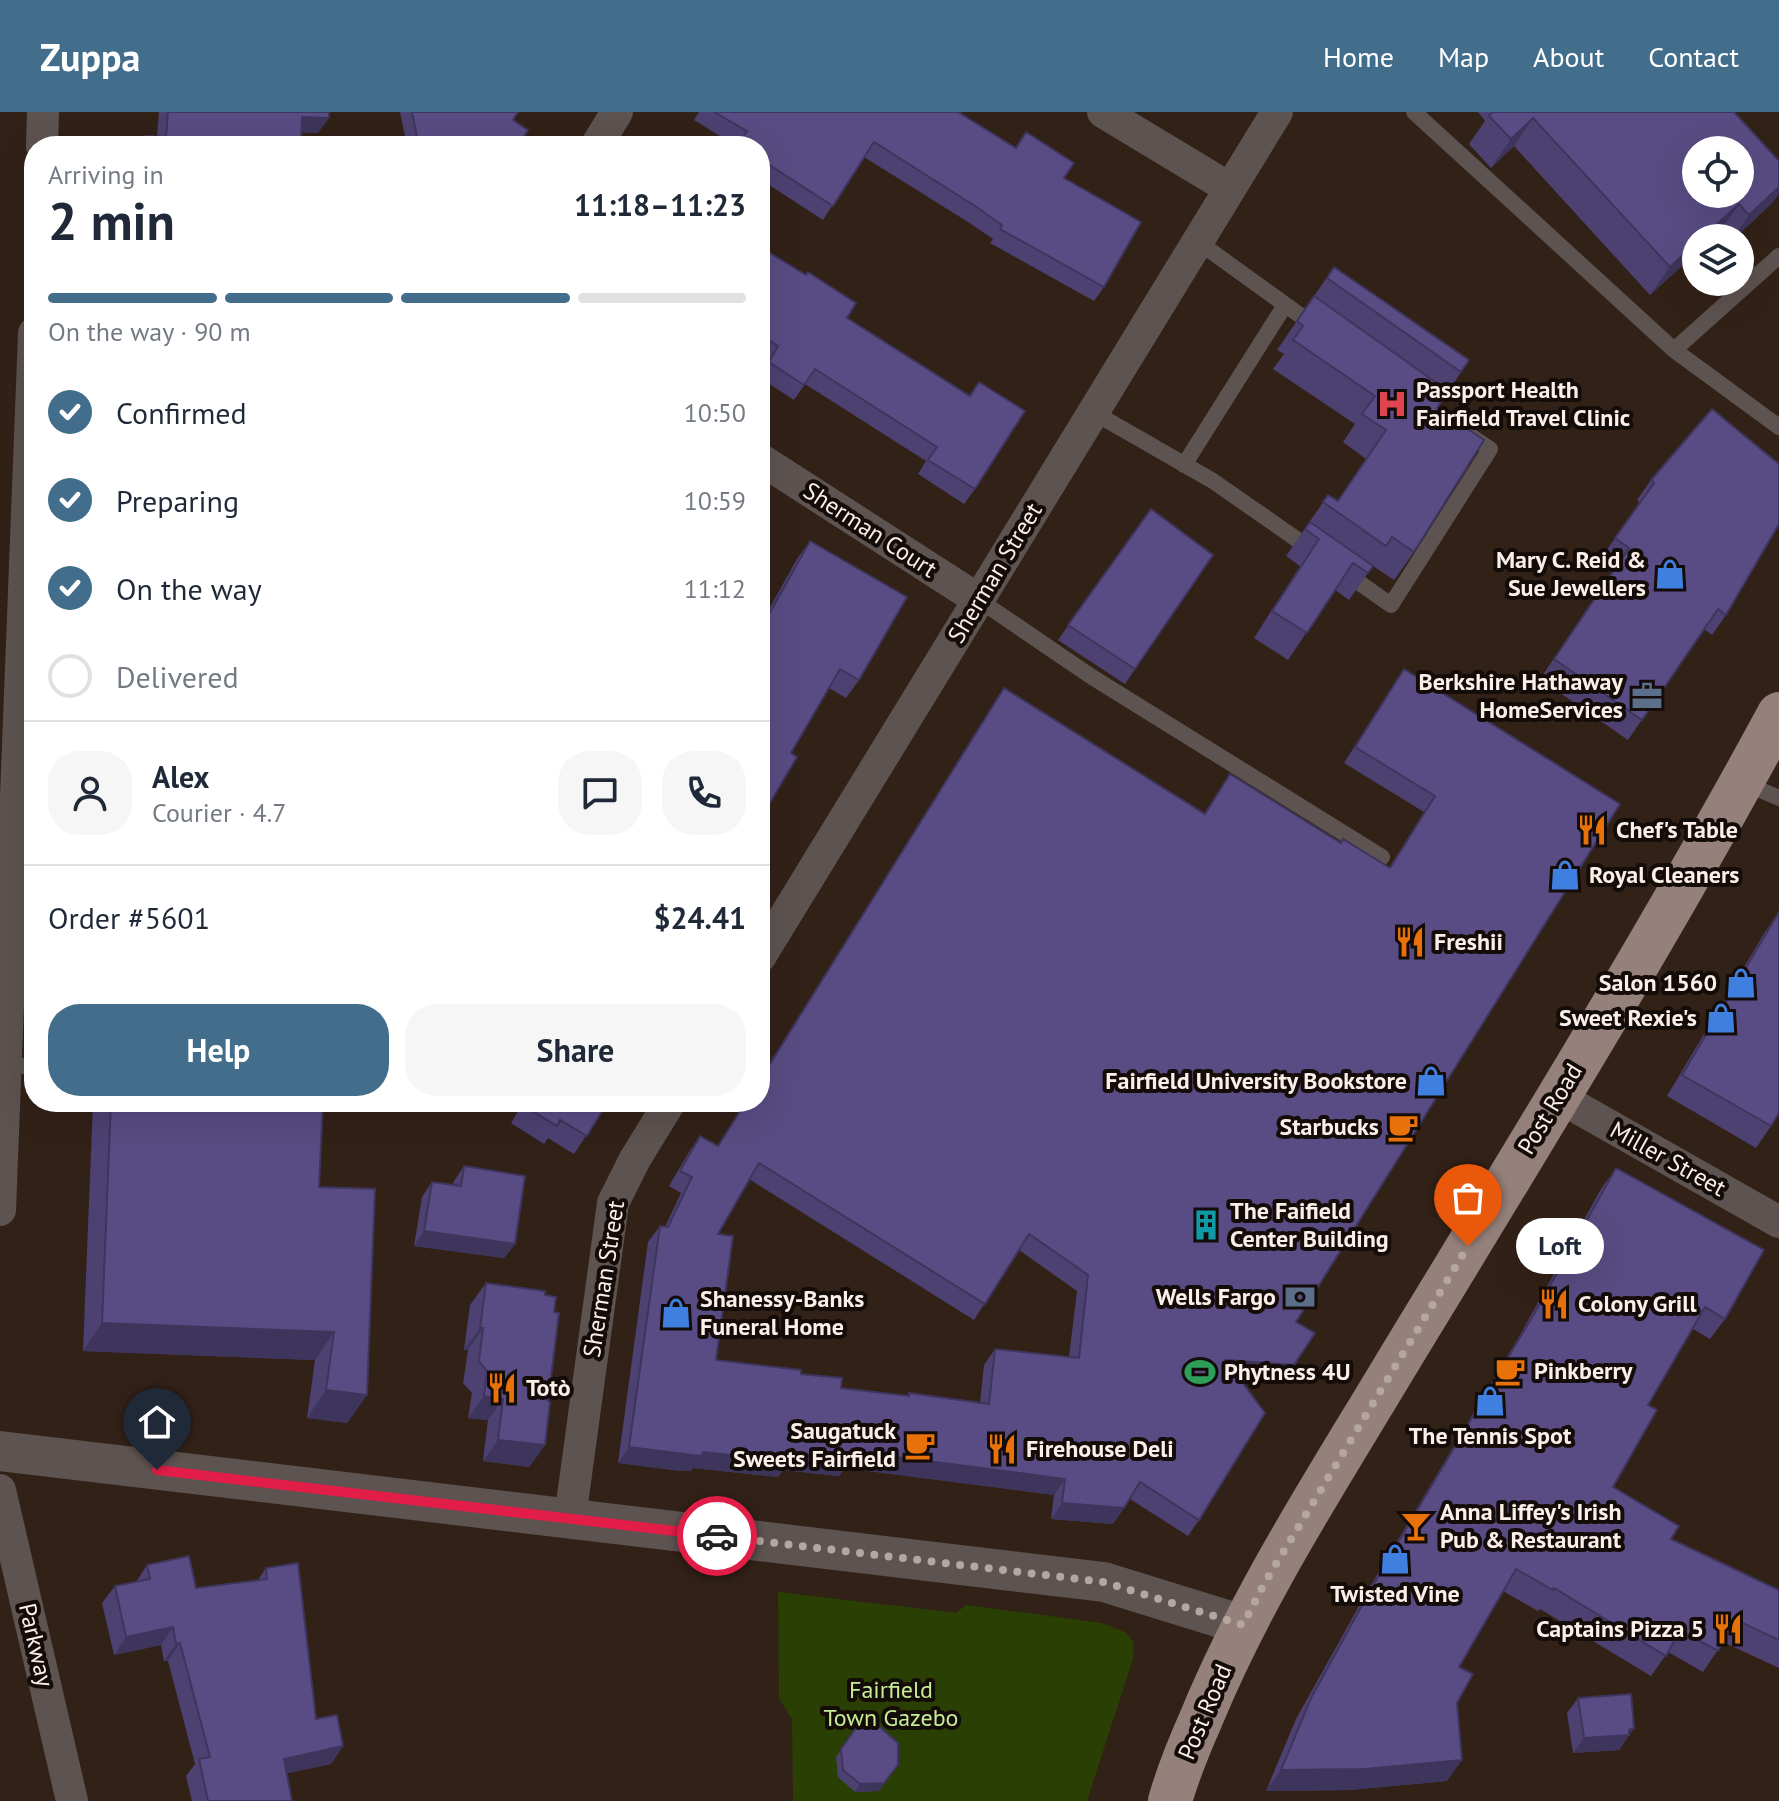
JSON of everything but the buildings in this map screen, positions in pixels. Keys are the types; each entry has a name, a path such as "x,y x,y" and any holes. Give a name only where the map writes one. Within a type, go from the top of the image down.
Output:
{"main road":[{"name":"Post Road","path":"1170,1801 1176,1777 1216,1683 1264,1584 1557,1096 1761,790 1779,714"}],"street":[{"path":"42,136 43,112"},
{"path":"602,136 617,112"},
{"path":"1103,112 1229,188"},
{"name":"Sherman Street","path":"770,941 1277,112"},
{"name":"Sherman Court","path":"770,465 979,600"},
{"path":"0,1210 20,1066 24,852 19,556 24,482"},
{"name":"Miller Street","path":"1557,1096 1779,1222"},
{"name":"Sherman Street","path":"570,1518 613,1203 664,1112"},
{"path":"0,1451 1104,1582 1243,1625"},
{"name":"Parkway","path":"0,1490 72,1801"}],"lane":[{"path":"1414,112 1674,350 1779,427"},
{"path":"1197,241 1336,341"},
{"path":"1674,350 1779,256"},
{"path":"1184,465 1285,305"},
{"path":"1093,412 1213,481 1391,605 1490,449 1451,422"},
{"path":"979,600 1092,677 1382,857"}],"green space":[{"name":"Fairfield Town Gazebo","path":"778,1592 956,1613 966,1605 1102,1623 1125,1632 1134,1642 1133,1659 1087,1801 793,1801 792,1719 779,1698"}],"way so far":[{"path":"717,1536 1104,1582 1243,1625 1264,1584 1468,1246"}],"place":[{"name":"Passport Health Fairfield Travel Clinic","path":"1392,404"},
{"name":"Mary C. Reid & Sue Jewellers","path":"1670,574"},
{"name":"Berkshire Hathaway HomeServices","path":"1647,696"},
{"name":"Chef's Table","path":"1592,830"},
{"name":"Royal Cleaners","path":"1565,875"},
{"name":"Freshii","path":"1410,942"},
{"name":"Salon 1560","path":"1741,983"},
{"name":"Sweet Rexie's","path":"1721,1018"},
{"name":"Fairfield University Bookstore","path":"1431,1081"},
{"name":"Starbucks","path":"1403,1127"},
{"name":"The Faifield Center Building","path":"1206,1225"},
{"name":"Loft","path":"1468,1246"},
{"name":"Wells Fargo","path":"1300,1297"},
{"name":"Colony Grill","path":"1554,1304"},
{"name":"Shanessy-Banks Funeral Home","path":"676,1313"},
{"name":"Pinkberry","path":"1510,1371"},
{"name":"Phytness 4U","path":"1200,1372"},
{"name":"Totò","path":"502,1388"},
{"name":"The Tennis Spot","path":"1490,1401"},
{"name":"Saugatuck Sweets Fairfield","path":"920,1445"},
{"name":"Firehouse Deli","path":"1002,1449"},
{"name":"Anna Liffey's Irish Pub & Restaurant","path":"1416,1526"},
{"name":"Twisted Vine","path":"1395,1559"},
{"name":"Captains Pizza 5","path":"1728,1629"}],"route":[{"path":"157,1470 717,1536"}]}
